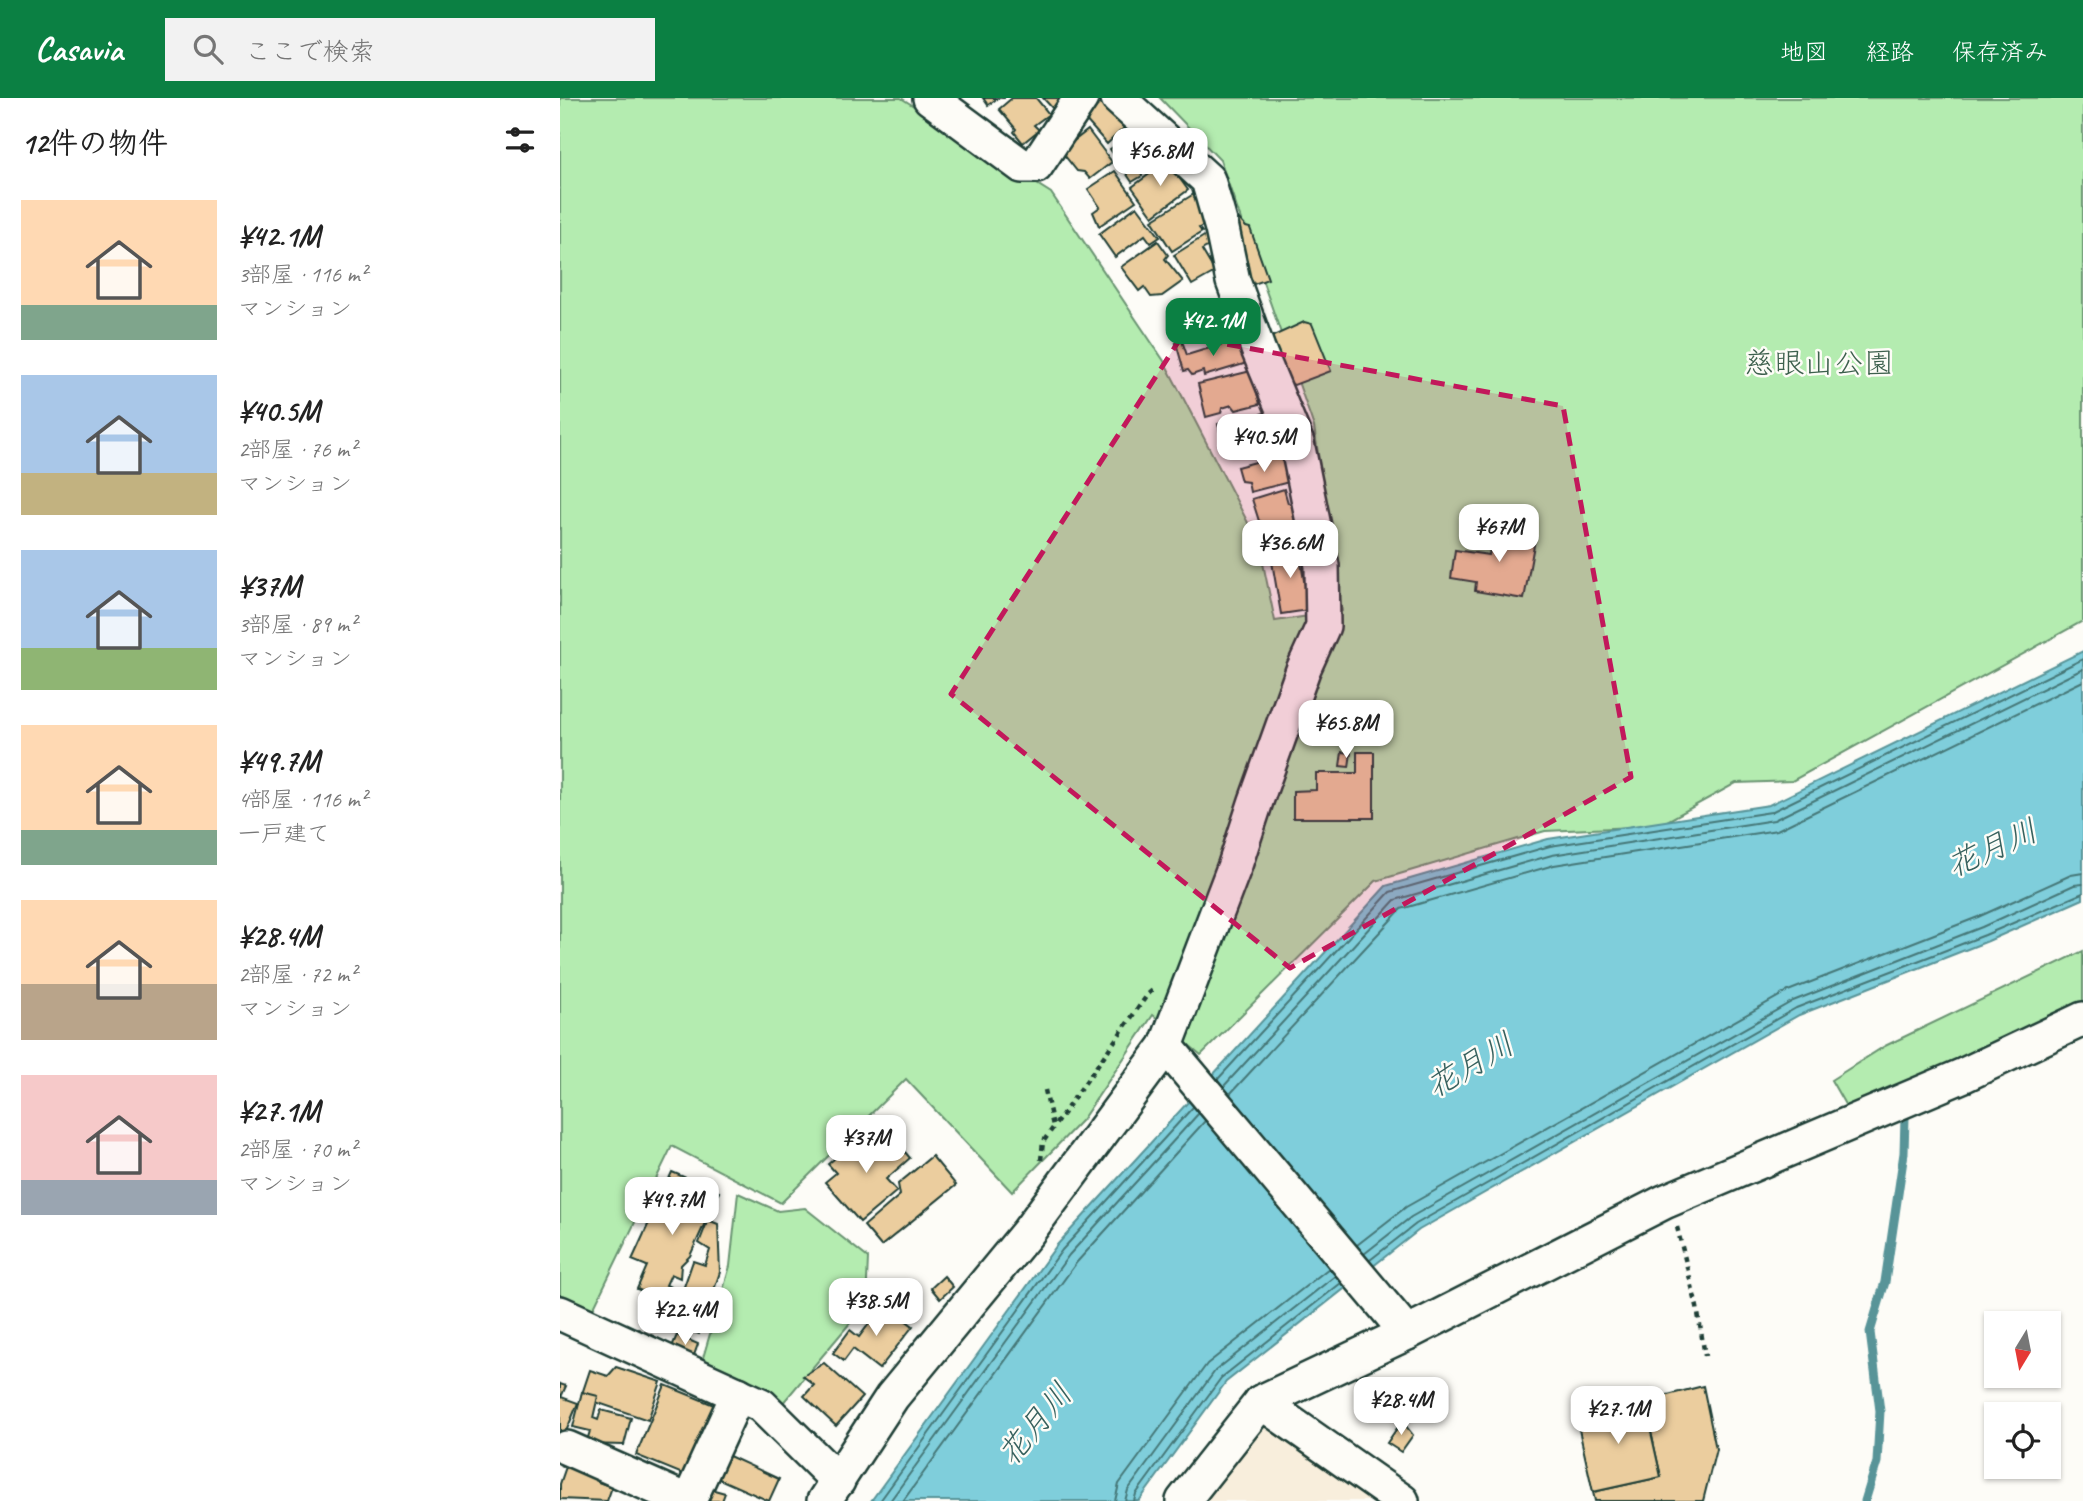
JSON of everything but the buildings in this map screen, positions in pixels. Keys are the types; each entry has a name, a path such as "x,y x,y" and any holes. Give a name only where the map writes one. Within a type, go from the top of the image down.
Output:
{"street":[{"path":"930,98 1022,166 1036,166 1081,98"},
{"path":"560,1313 761,1405 831,1491 892,1397 1032,1226 1166,1046 1236,865 1303,670 1323,626 1322,566 1297,443 1233,281 1208,180 1118,98"},
{"path":"1183,1501 1261,1402 1407,1334 1664,1202 1964,1075 2083,1019"},
{"path":"1166,1046 1407,1334"},
{"path":"567,1448 688,1501 738,1394"},
{"path":"1261,1402 1402,1501"}],"path":[{"path":"1041,1168 1043,1142 1148,994 1158,986"},
{"path":"1045,1090 1053,1127"},
{"path":"1664,1202 1677,1228 1686,1259 1704,1356"}],"highlighted area":[{"path":"1182,336 1563,406 1631,777 1290,968 951,694"}],"shaded area":[{"path":"1264,1415 1379,1501 1196,1501"}],"green space":[{"name":"慈眼山公園","path":"560,98 901,98 1051,193 1164,361 1259,544 1275,621 1342,611 1314,427 1220,160 1160,98 2083,98 2083,621 1792,781 1736,783 1658,826 1545,831 1376,881 1201,1055 1153,1015 1082,1120 1012,1192 906,1079 781,1203 672,1146 591,1313 560,1300"},
{"path":"2083,951 2083,1011 1847,1108 1831,1080 1885,1046"},
{"path":"738,1193 778,1211 805,1208 868,1258 866,1304 782,1404 700,1368 730,1266"}],"water":[{"name":"花月川","path":"2083,651 2083,899 1988,941 1799,1015 1419,1230 1226,1382 1139,1501 871,1501 1057,1245 1386,886 1548,839 1769,805"}],"waterway":[{"path":"1865,1501 1877,1462 1880,1411 1870,1332 1885,1282 1904,1153 1905,1117"}]}
